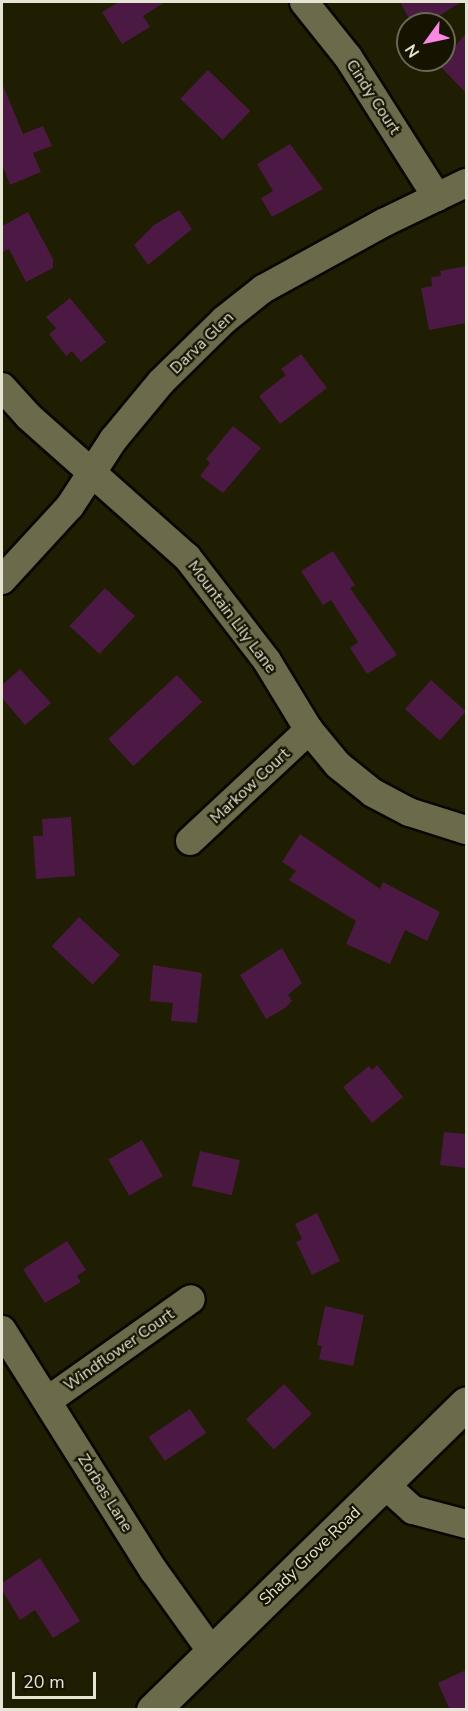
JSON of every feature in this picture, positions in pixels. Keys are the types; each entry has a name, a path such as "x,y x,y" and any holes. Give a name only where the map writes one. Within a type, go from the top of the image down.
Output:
{"main road":[{"name":"Shady Grove Road","path":"153,1710 466,1403"}],"street":[{"name":"Cindy Court","path":"304,2 348,57 437,197"},
{"name":"Darva Glen","path":"2,580 70,506 113,440 154,391 224,320 263,289 466,183"},
{"name":"Mountain Lily Lane","path":"2,387 93,473 188,557 267,661 309,730 338,765 373,793 409,812 466,830"},
{"name":"Markow Court","path":"190,842 309,730"},
{"name":"Windflower Court","path":"46,1401 191,1299"},
{"name":"Zorbas Lane","path":"2,1330 154,1571 212,1652"},
{"path":"384,1484 414,1510 466,1524"}],"building":[{"path":"119,2 165,2 143,16 150,27 122,44 102,12"},
{"path":"400,2 461,2 445,12 405,12"},
{"path":"466,33 466,93 446,72 456,72 456,45"},
{"path":"208,70 250,111 223,140 180,99"},
{"path":"2,83 23,134 43,126 52,146 33,153 41,172 10,185 2,164"},
{"path":"290,144 323,189 272,217 261,198 273,191 257,164"},
{"path":"179,210 192,229 148,265 134,245 154,225"},
{"path":"28,212 53,259 53,268 26,282 9,249 2,252 2,226"},
{"path":"466,266 466,323 429,330 421,288 432,286 431,277 441,276 440,271"},
{"path":"70,298 106,342 81,362 72,351 66,356 49,334 56,328 46,317"},
{"path":"301,354 327,388 280,424 259,396 286,375 281,369"},
{"path":"233,426 261,448 223,493 200,476 210,463 206,459"},
{"path":"333,551 355,585 350,588 397,655 367,674 350,648 358,642 331,600 323,605 301,571"},
{"path":"105,588 135,616 100,654 70,626"},
{"path":"20,669 51,703 25,725 2,698 2,685"},
{"path":"177,675 202,702 133,766 108,739"},
{"path":"431,680 466,711 440,740 405,709"},
{"path":"71,817 75,876 36,879 33,836 43,836 42,819"},
{"path":"300,834 380,889 383,882 440,912 427,941 405,930 390,964 346,944 356,921 289,880 296,871 282,862"},
{"path":"79,917 120,955 93,984 52,946"},
{"path":"282,948 302,983 288,995 292,1001 285,1008 266,1019 240,975"},
{"path":"153,965 202,973 197,1023 171,1021 173,1003 150,1001"},
{"path":"377,1065 403,1097 372,1123 343,1087 369,1066 372,1070"},
{"path":"444,1132 466,1134 466,1168 440,1165"},
{"path":"142,1140 163,1176 129,1196 108,1160"},
{"path":"200,1151 240,1160 232,1195 192,1186"},
{"path":"317,1213 340,1261 312,1275 296,1242 302,1239 295,1224"},
{"path":"67,1241 86,1270 77,1276 81,1282 45,1303 23,1269"},
{"path":"325,1306 364,1315 353,1366 319,1359 322,1346 317,1345"},
{"path":"284,1384 312,1414 274,1449 246,1419"},
{"path":"190,1409 206,1433 165,1461 149,1437"},
{"path":"40,1558 80,1621 53,1638 35,1610 20,1620 2,1590 2,1583"},
{"path":"466,1670 466,1710 450,1710 438,1683"}]}
